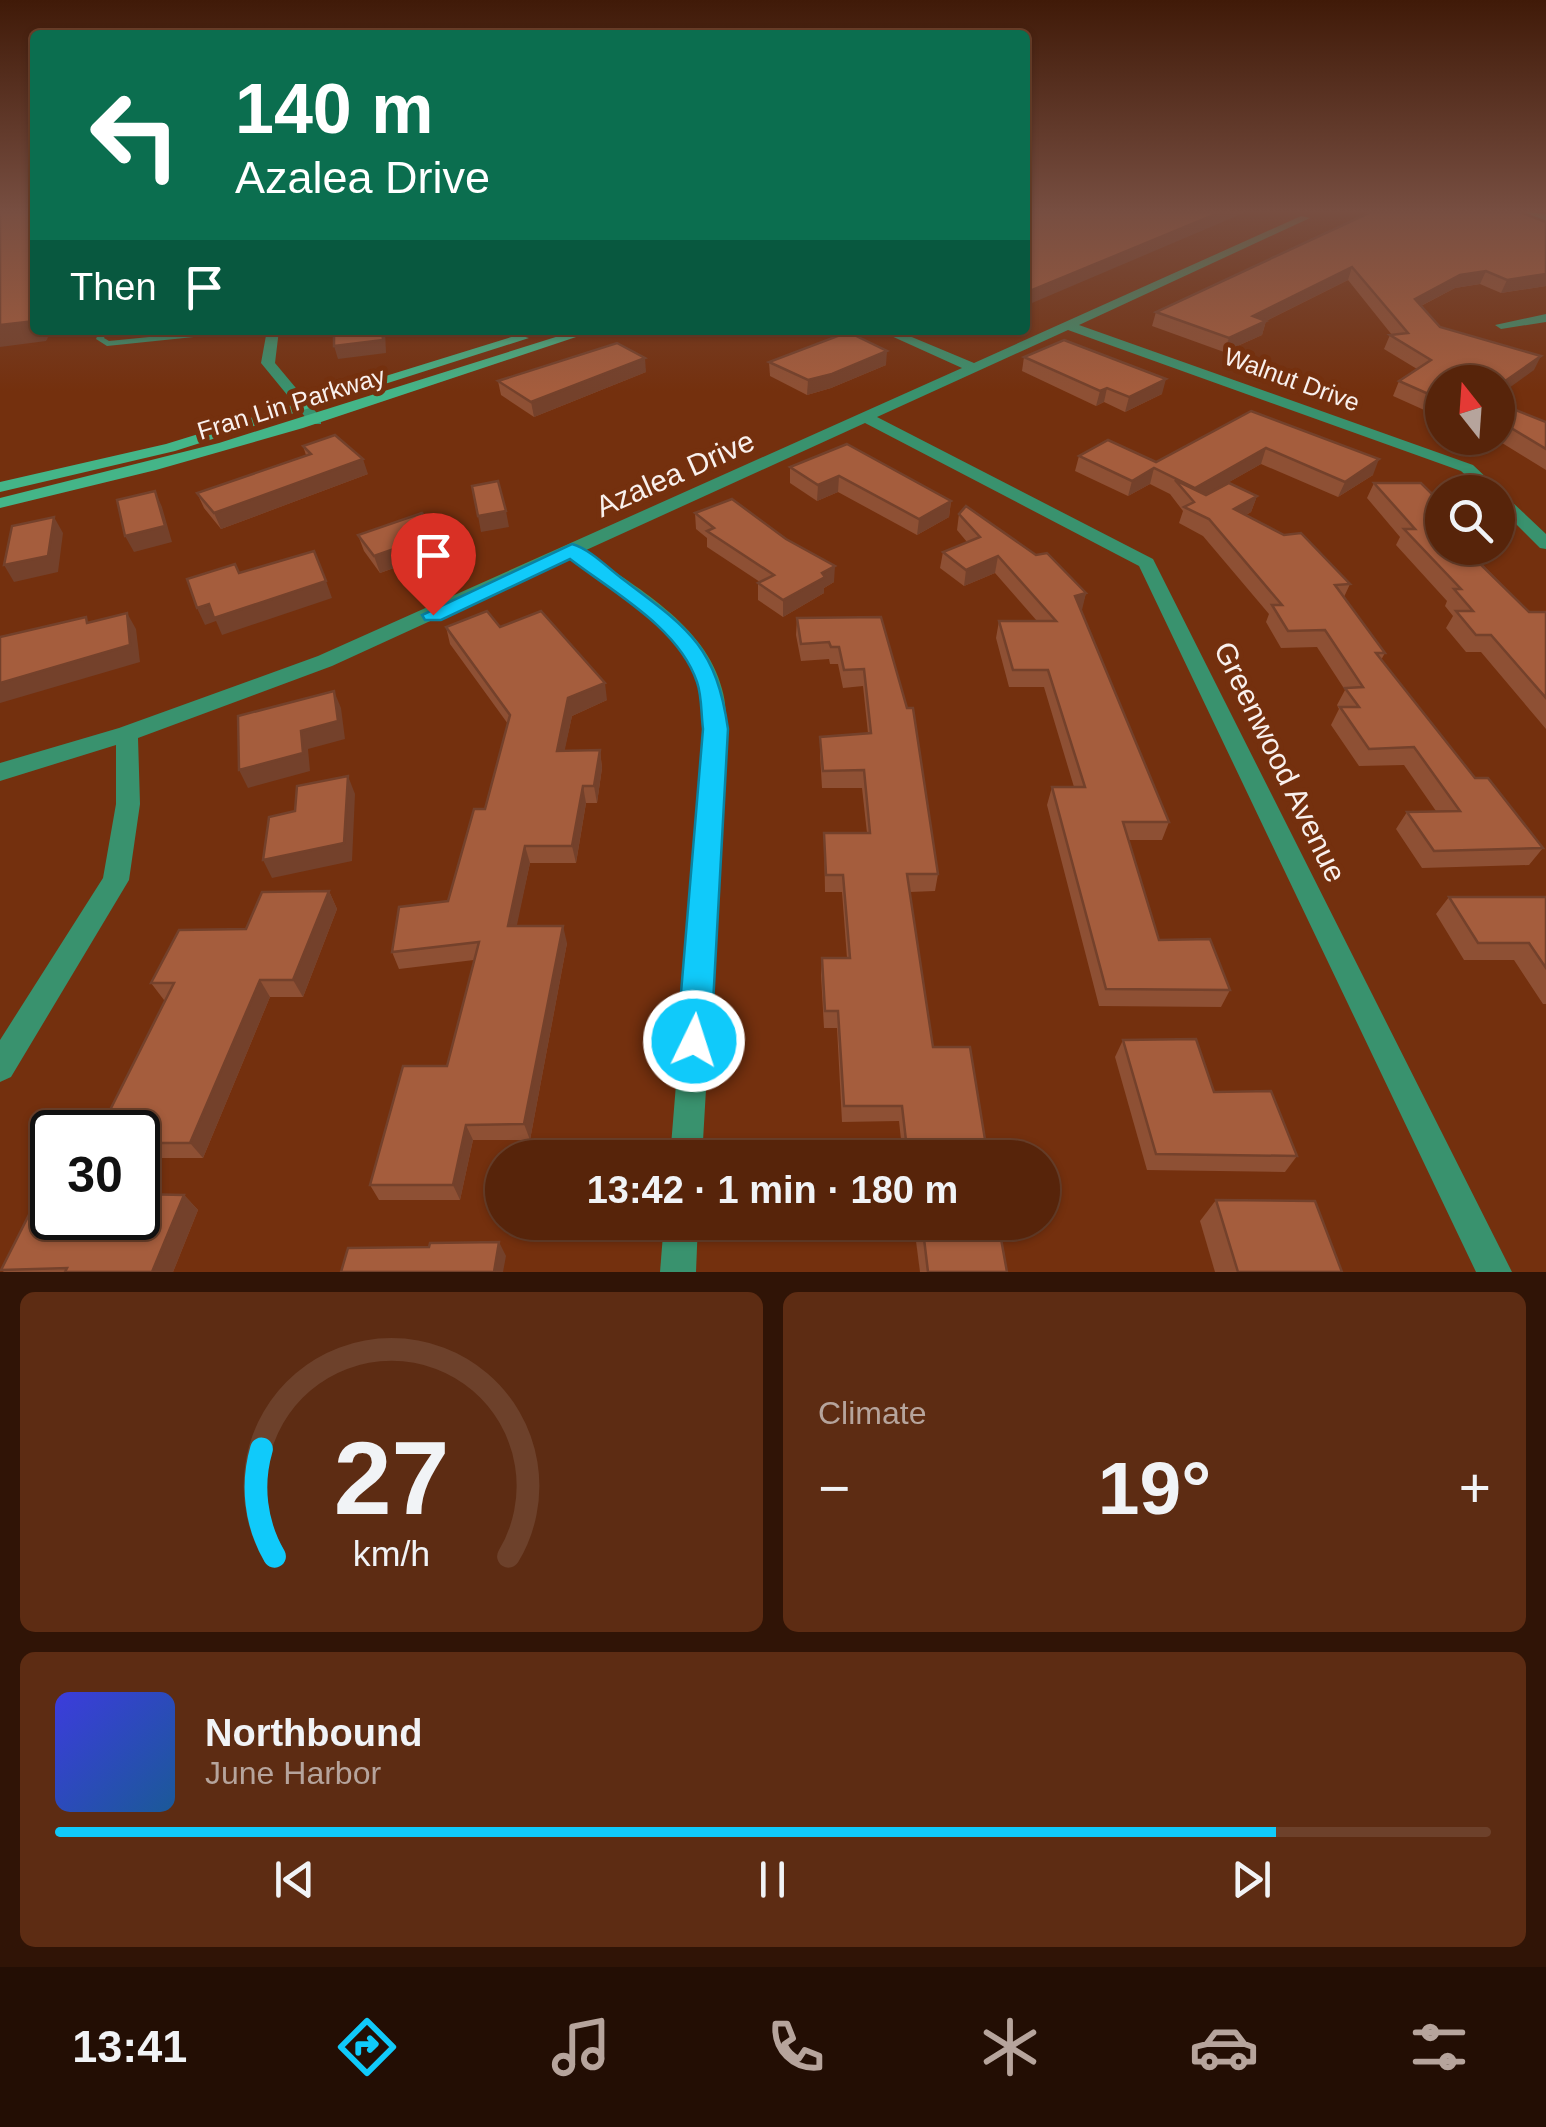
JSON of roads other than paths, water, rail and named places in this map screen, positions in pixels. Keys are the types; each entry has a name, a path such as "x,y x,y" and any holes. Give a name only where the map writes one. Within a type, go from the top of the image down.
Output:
{"street":[{"name":"Azalea Drive","path":"0,772 127,734 325,661 1186,271"},
{"path":"1502,325 1546,318"},
{"name":"Walnut Drive","path":"1067,325 1467,468 1474,475"},
{"path":"272,335 268,363 316,421"},
{"name":"Fran Lin Parkway","path":"0,487 170,448 533,335"},
{"name":"Fran Lin Parkway","path":"0,503 162,465 316,421 576,335"},
{"path":"896,335 974,368"},
{"name":"Greenwood Avenue","path":"867,418 1146,564 1494,1272"},
{"name":"Walnut Drive","path":"1515,514 1546,544"},
{"path":"572,550 666,622 695,656 710,683 716,729 687,1140"},
{"path":"0,1067 116,880 128,804 127,734"},
{"path":"678,1272 681,1240"}],"lane":[{"path":"102,335 100,339 106,344 186,335"},
{"path":"133,342 136,335"}]}
